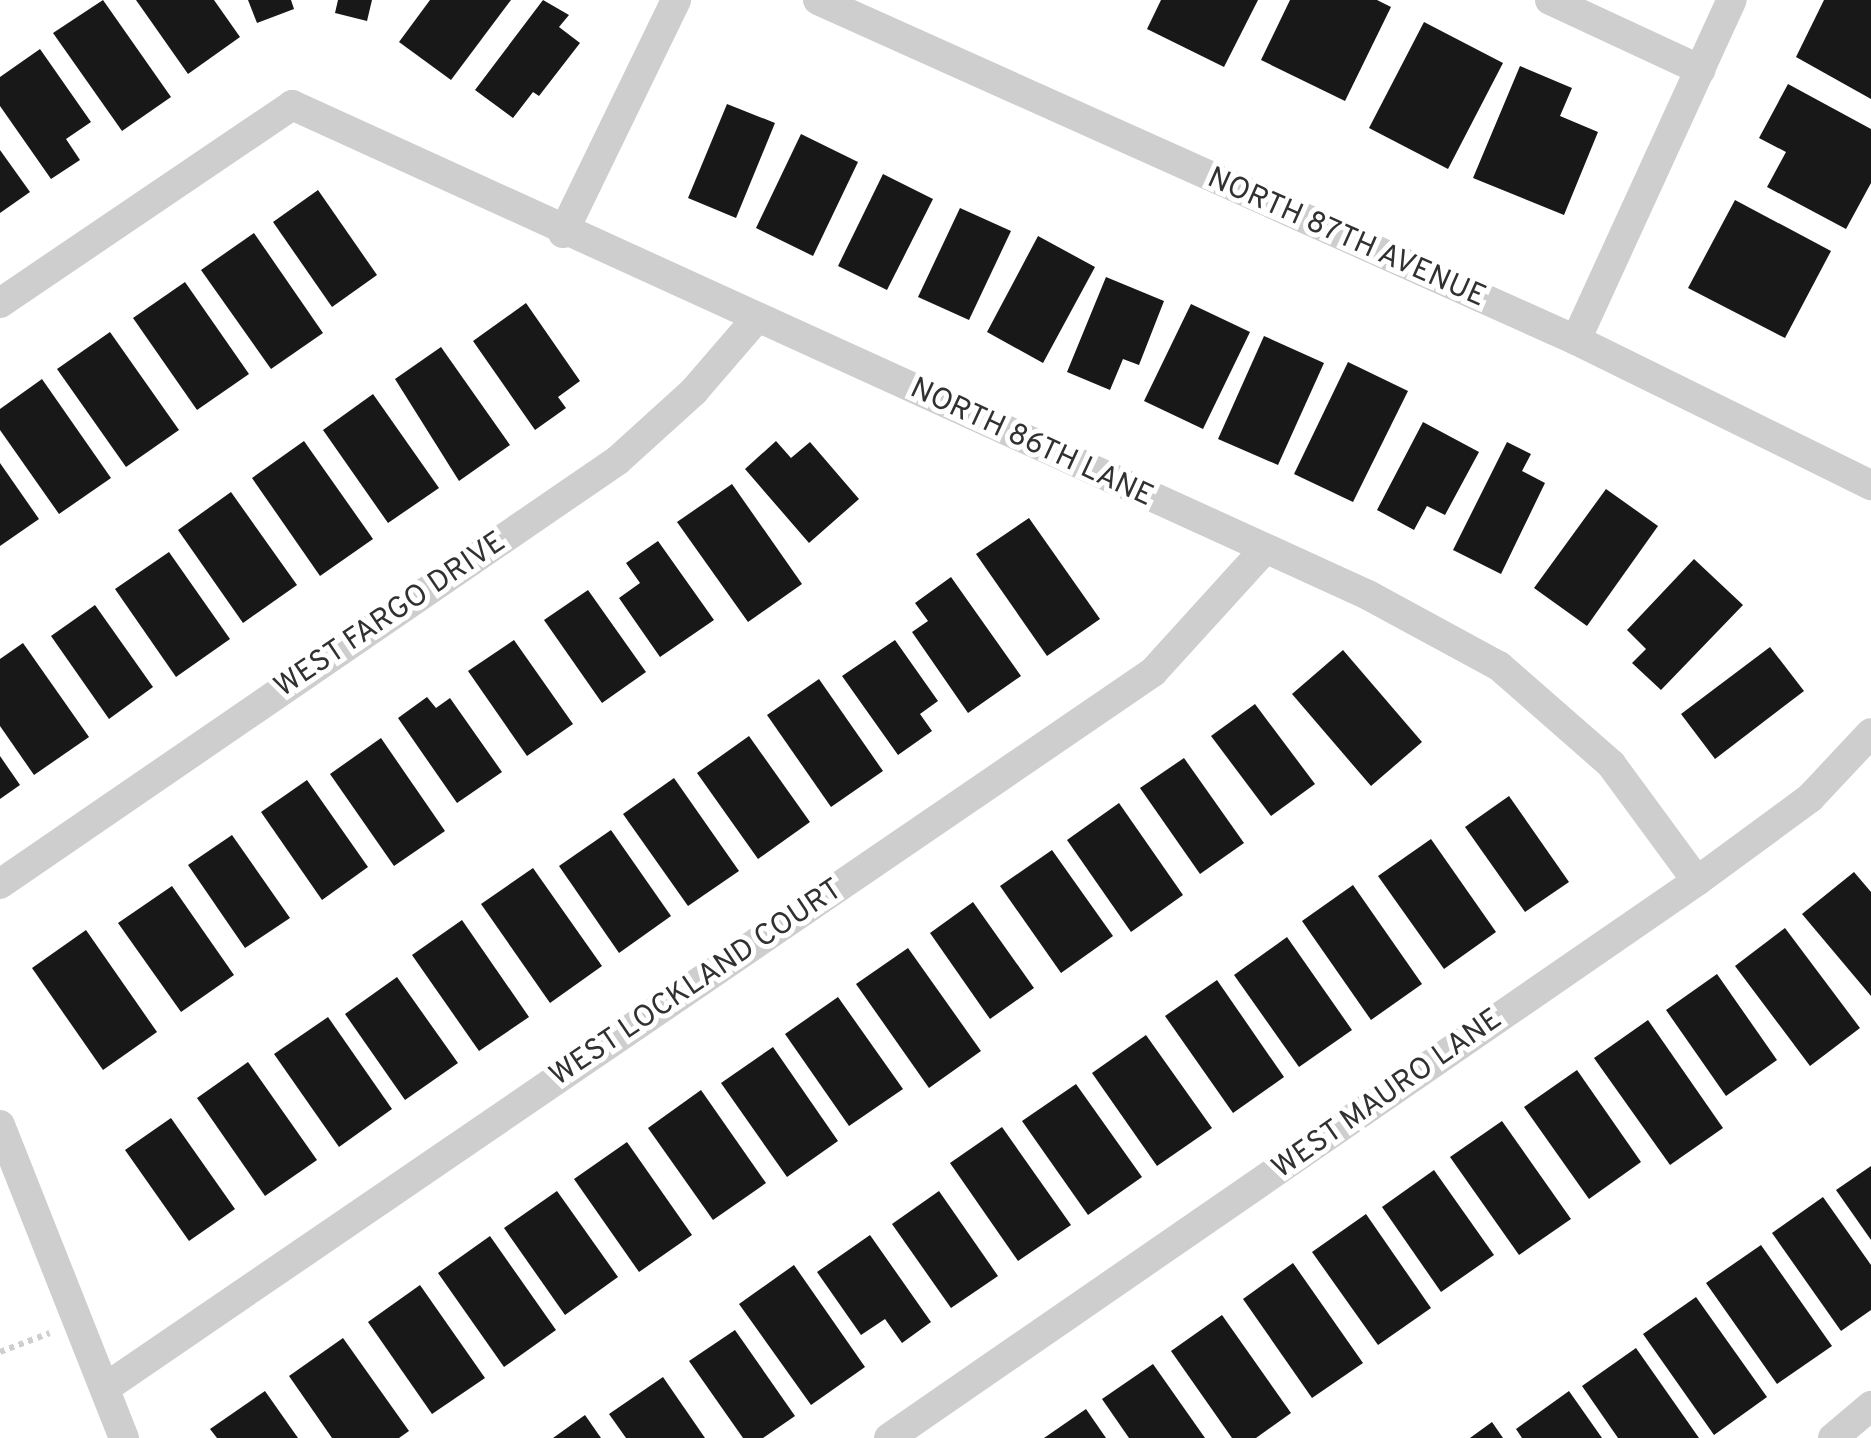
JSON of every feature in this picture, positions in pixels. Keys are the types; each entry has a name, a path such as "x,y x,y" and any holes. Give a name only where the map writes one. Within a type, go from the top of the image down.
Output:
{"street":[{"path":"563,232 676,0"},
{"name":"NORTH 87TH AVENUE","path":"818,0 1576,340 1871,485"},
{"path":"1550,0 1701,70"},
{"path":"1576,340 1732,0"},
{"name":"NORTH 86TH LANE","path":"0,303 292,105 1263,551 1368,595 1499,666 1611,764 1698,882"},
{"name":"WEST FARGO DRIVE","path":"0,884 618,460 694,391 756,318"},
{"name":"WEST LOCKLAND COURT","path":"105,1388 1153,672 1263,551"},
{"name":"WEST MAURO LANE","path":"889,1438 1698,882 1810,798 1871,733"},
{"path":"0,1125 124,1438"},
{"path":"1832,1438 1871,1406"}],"path":[{"path":"0,1352 78,1321"}],"building":[{"path":"103,0 171,97 122,131 53,33"},
{"path":"136,0 214,0 240,37 188,74"},
{"path":"248,0 291,0 294,9 257,23"},
{"path":"338,0 372,0 367,21 335,13"},
{"path":"430,0 511,0 451,80 399,42"},
{"path":"543,0 569,15 559,27 580,43 539,96 533,92 513,118 475,90"},
{"path":"1161,0 1258,0 1224,67 1147,29"},
{"path":"1290,0 1377,0 1391,7 1345,101 1261,60"},
{"path":"1824,0 1871,0 1871,99 1796,57"},
{"path":"1424,22 1503,63 1448,169 1369,128"},
{"path":"40,49 91,122 66,139 80,160 51,179 0,106 0,77"},
{"path":"1520,66 1572,88 1560,116 1598,132 1564,215 1473,178"},
{"path":"1788,84 1871,129 1871,183 1846,229 1767,187 1786,152 1759,138"},
{"path":"727,104 775,123 736,218 688,198"},
{"path":"801,134 858,162 813,256 756,228"},
{"path":"0,150 30,192 0,213"},
{"path":"883,174 933,199 887,290 838,266"},
{"path":"318,190 377,275 332,307 273,222"},
{"path":"1735,200 1831,251 1785,338 1688,288"},
{"path":"960,208 1011,231 969,320 918,297"},
{"path":"254,233 323,333 271,369 201,270"},
{"path":"1038,236 1095,267 1043,363 987,332"},
{"path":"1106,277 1164,301 1139,365 1123,359 1110,390 1067,372"},
{"path":"185,282 249,374 197,410 133,318"},
{"path":"526,303 580,381 558,397 566,408 535,430 473,341"},
{"path":"1191,304 1250,332 1203,429 1144,401"},
{"path":"110,332 179,430 126,467 57,369"},
{"path":"1264,336 1324,363 1278,465 1218,439"},
{"path":"441,347 510,445 459,481 395,379"},
{"path":"1348,362 1408,391 1353,502 1294,474"},
{"path":"42,379 111,478 59,514 0,430 0,409"},
{"path":"373,394 439,488 388,523 323,430"},
{"path":"1423,422 1479,452 1445,515 1427,506 1414,530 1377,510"},
{"path":"304,441 373,539 320,576 252,478"},
{"path":"776,441 791,458 810,442 859,499 809,543 745,469"},
{"path":"1507,442 1531,454 1522,471 1545,483 1501,574 1453,550"},
{"path":"0,463 39,519 0,546"},
{"path":"732,484 802,584 748,622 677,522"},
{"path":"1606,489 1658,526 1587,626 1534,588"},
{"path":"231,492 297,585 243,623 178,530"},
{"path":"1029,518 1100,619 1047,656 976,554"},
{"path":"658,541 714,620 660,657 619,598 640,583 626,563"},
{"path":"169,552 230,639 176,677 115,589"},
{"path":"1694,559 1743,605 1661,690 1632,663 1646,649 1627,630"},
{"path":"951,577 1021,676 968,713 912,632 928,621 915,603"},
{"path":"588,590 646,672 602,703 544,620"},
{"path":"95,605 153,687 109,719 51,636"},
{"path":"514,640 573,724 527,756 468,671"},
{"path":"895,640 938,701 920,714 932,731 898,755 842,676"},
{"path":"23,643 89,737 34,775 0,726 0,659"},
{"path":"1770,647 1804,691 1715,759 1681,714"},
{"path":"1343,650 1422,742 1371,786 1292,694"},
{"path":"819,679 883,771 831,807 767,715"},
{"path":"427,697 436,708 450,698 502,772 457,803 398,718"},
{"path":"1255,704 1315,784 1271,816 1211,736"},
{"path":"749,736 810,822 758,859 697,773"},
{"path":"381,738 445,831 394,866 330,774"},
{"path":"0,756 20,785 0,799"},
{"path":"1184,758 1244,843 1200,874 1140,788"},
{"path":"674,778 739,871 688,906 623,814"},
{"path":"307,780 368,867 322,900 261,812"},
{"path":"1509,796 1569,882 1525,912 1465,827"},
{"path":"1119,803 1183,895 1131,932 1067,840"},
{"path":"611,830 671,916 619,953 559,866"},
{"path":"232,835 290,918 245,948 188,865"},
{"path":"1431,839 1496,932 1444,969 1378,876"},
{"path":"1052,850 1113,936 1061,973 1000,886"},
{"path":"533,868 602,966 550,1003 481,904"},
{"path":"1854,872 1871,892 1871,996 1802,914"},
{"path":"1353,885 1422,984 1371,1020 1302,921"},
{"path":"172,886 234,975 181,1012 118,923"},
{"path":"973,902 1034,988 990,1019 930,933"},
{"path":"462,920 529,1017 479,1051 412,955"},
{"path":"1785,928 1860,1028 1810,1066 1735,966"},
{"path":"86,930 157,1032 103,1070 32,968"},
{"path":"1287,937 1352,1030 1299,1067 1234,975"},
{"path":"908,948 981,1051 929,1088 856,984"},
{"path":"1717,974 1777,1060 1726,1096 1666,1010"},
{"path":"397,977 458,1063 405,1100 345,1014"},
{"path":"1217,980 1284,1077 1233,1113 1165,1016"},
{"path":"838,997 903,1089 849,1126 785,1034"},
{"path":"328,1017 392,1109 339,1147 274,1054"},
{"path":"1648,1020 1723,1128 1670,1165 1594,1058"},
{"path":"1146,1035 1212,1128 1157,1166 1092,1073"},
{"path":"773,1047 838,1141 787,1177 721,1083"},
{"path":"248,1062 317,1160 265,1196 197,1098"},
{"path":"1577,1070 1641,1162 1589,1199 1524,1107"},
{"path":"1076,1084 1142,1177 1088,1215 1022,1121"},
{"path":"701,1090 766,1183 713,1220 648,1128"},
{"path":"171,1118 235,1209 189,1241 125,1150"},
{"path":"1502,1121 1571,1219 1519,1255 1450,1157"},
{"path":"1002,1127 1071,1225 1018,1261 950,1163"},
{"path":"627,1142 692,1235 639,1272 574,1179"},
{"path":"1871,1166 1871,1240 1836,1190"},
{"path":"1434,1170 1494,1255 1441,1292 1382,1207"},
{"path":"557,1191 618,1277 565,1315 504,1228"},
{"path":"939,1191 998,1276 951,1308 892,1224"},
{"path":"1823,1197 1871,1265 1871,1310 1841,1331 1772,1233"},
{"path":"1366,1214 1431,1308 1378,1345 1312,1252"},
{"path":"870,1235 931,1322 902,1343 885,1319 861,1335 817,1272"},
{"path":"490,1236 556,1330 504,1367 438,1273"},
{"path":"1761,1245 1832,1346 1777,1384 1706,1283"},
{"path":"1293,1263 1363,1363 1312,1398 1243,1299"},
{"path":"794,1265 865,1367 811,1405 739,1304"},
{"path":"420,1285 485,1378 432,1414 368,1322"},
{"path":"1696,1297 1767,1397 1714,1435 1643,1334"},
{"path":"1222,1315 1291,1413 1256,1438 1232,1438 1171,1351"},
{"path":"735,1330 795,1416 763,1438 743,1438 689,1361"},
{"path":"343,1338 409,1431 399,1438 332,1438 289,1376"},
{"path":"1636,1348 1699,1438 1618,1438 1582,1386"},
{"path":"1153,1364 1205,1438 1129,1438 1102,1399"},
{"path":"663,1377 705,1438 626,1438 609,1414"},
{"path":"265,1391 298,1438 217,1438 210,1429"},
{"path":"1569,1391 1602,1438 1522,1438 1516,1429"},
{"path":"1086,1409 1106,1438 1044,1438"},
{"path":"585,1415 601,1438 553,1438"},
{"path":"1492,1422 1503,1438 1470,1438"}]}
